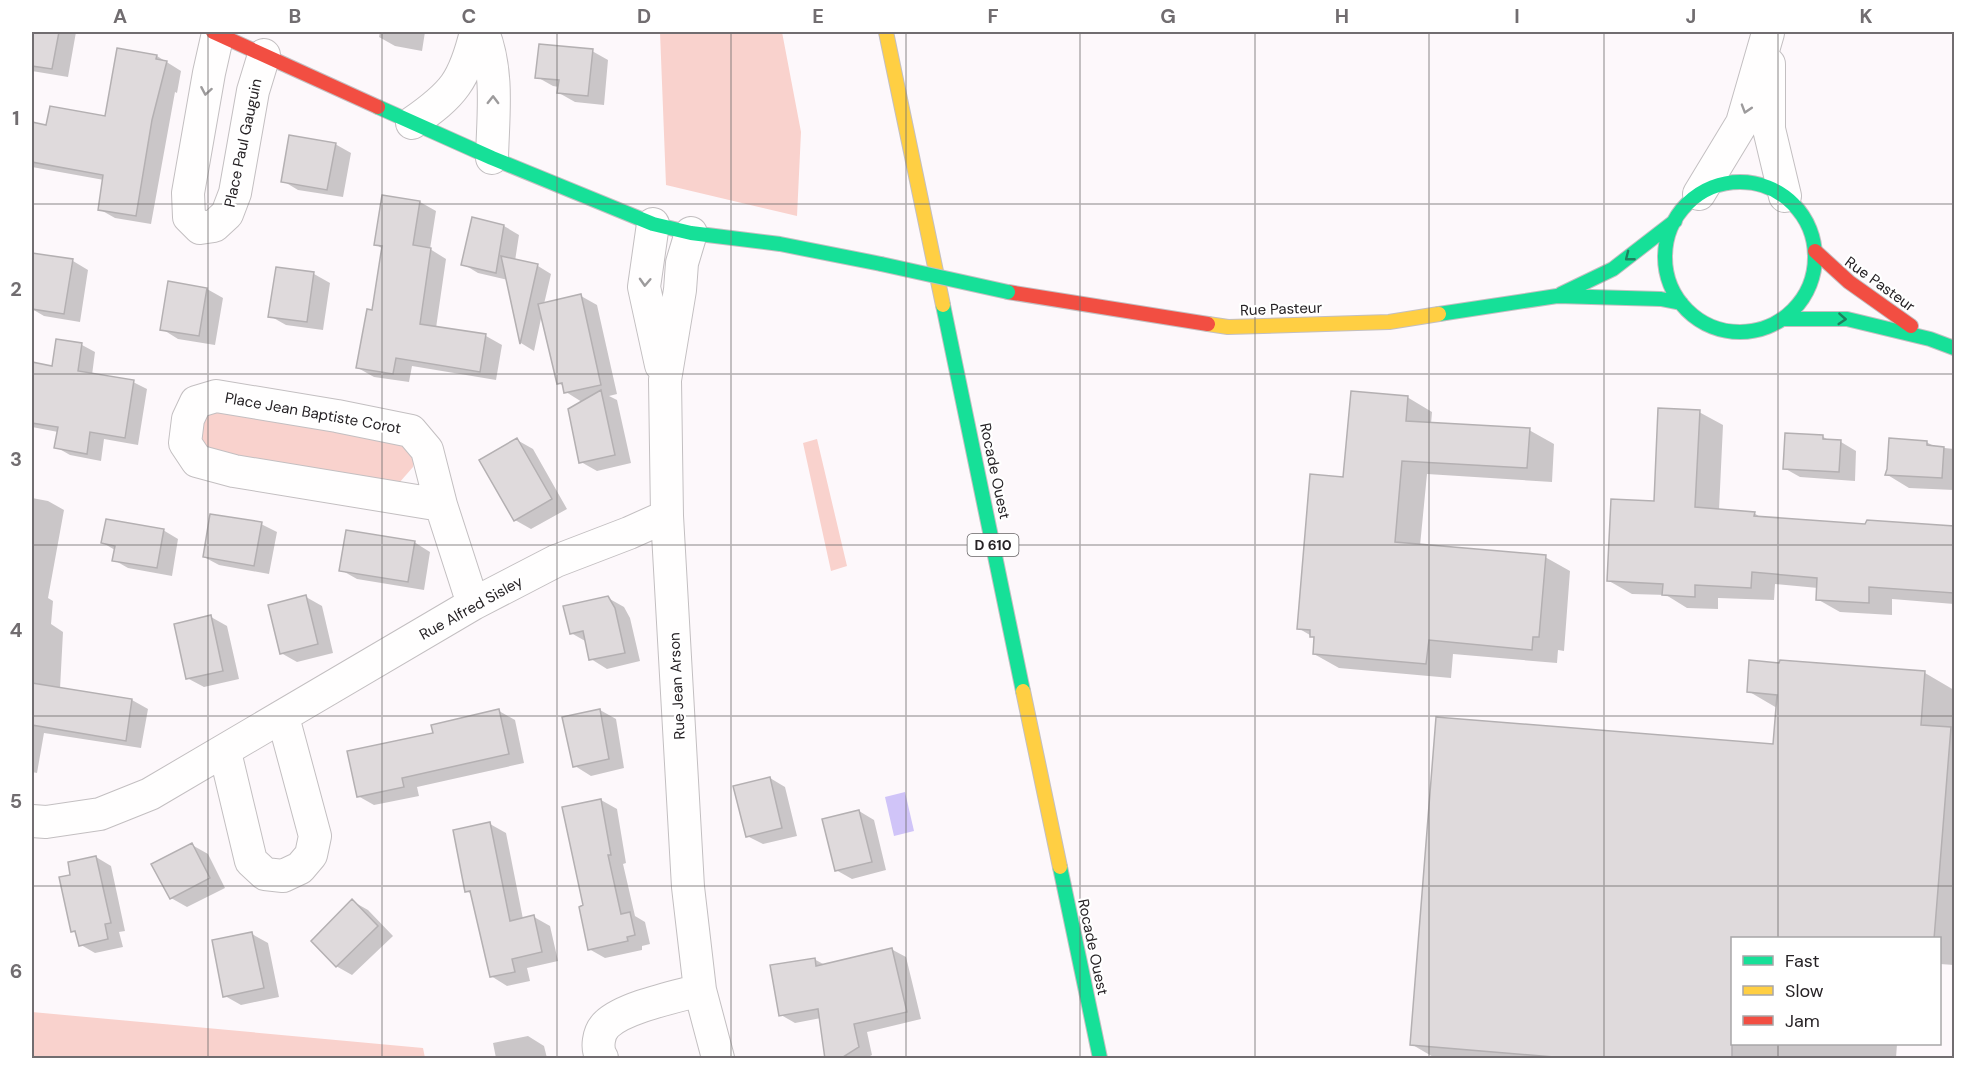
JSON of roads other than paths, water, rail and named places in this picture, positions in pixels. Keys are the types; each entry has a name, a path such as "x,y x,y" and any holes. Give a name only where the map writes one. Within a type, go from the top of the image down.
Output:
{"street":[{"name":"Rue Pasteur","path":"215,32 492,159 653,224 692,233 780,244 1008,292 1228,327 1389,322 1557,296 1661,298 1681,303"},
{"name":"Place Paul Gauguin","path":"215,32 188,193 189,217 200,228 214,226 227,214 235,193 253,91 264,55"},
{"path":"412,123 431,110 458,84 469,62 476,32"},
{"path":"483,32 489,46 494,73 492,159"},
{"name":"Rocade Ouest","path":"886,32 1100,1059"},
{"path":"1699,194 1742,123 1768,32"},
{"path":"1768,32 1770,129 1785,196"},
{"path":"1742,182 1764,186 1785,196 1800,212 1810,230 1815,251 1813,276 1802,300 1784,318 1764,329 1741,332 1718,329 1698,319 1681,303 1670,284 1665,263 1667,241 1675,221 1685,206 1699,194 1720,185 1742,182"},
{"name":"Rue Pasteur","path":"1557,296 1613,269 1675,221"},
{"name":"Rue Jean Arson","path":"653,224 644,287 664,380 667,516 688,887 700,990 712,1057"},
{"name":"Rue Jean Arson","path":"664,380 680,290 682,263 692,233"},
{"name":"Rue Pasteur","path":"1815,251 1832,270 1930,339"},
{"name":"Rue Pasteur","path":"1784,318 1847,319 1930,339 1954,348"},
{"name":"Place Jean Baptiste Corot","path":"441,505 234,471 197,461 185,443 188,419 196,402 216,396 411,431 427,450 441,505 472,604"},
{"name":"Rue Alfred Sisley","path":"32,822 100,814 150,794 225,752 472,604 556,561 667,516"},
{"path":"225,752 251,861 265,874 283,876 300,868 311,855 315,836 283,717"},
{"path":"602,1059 598,1052 599,1036 605,1024 627,1012 700,990"}]}
